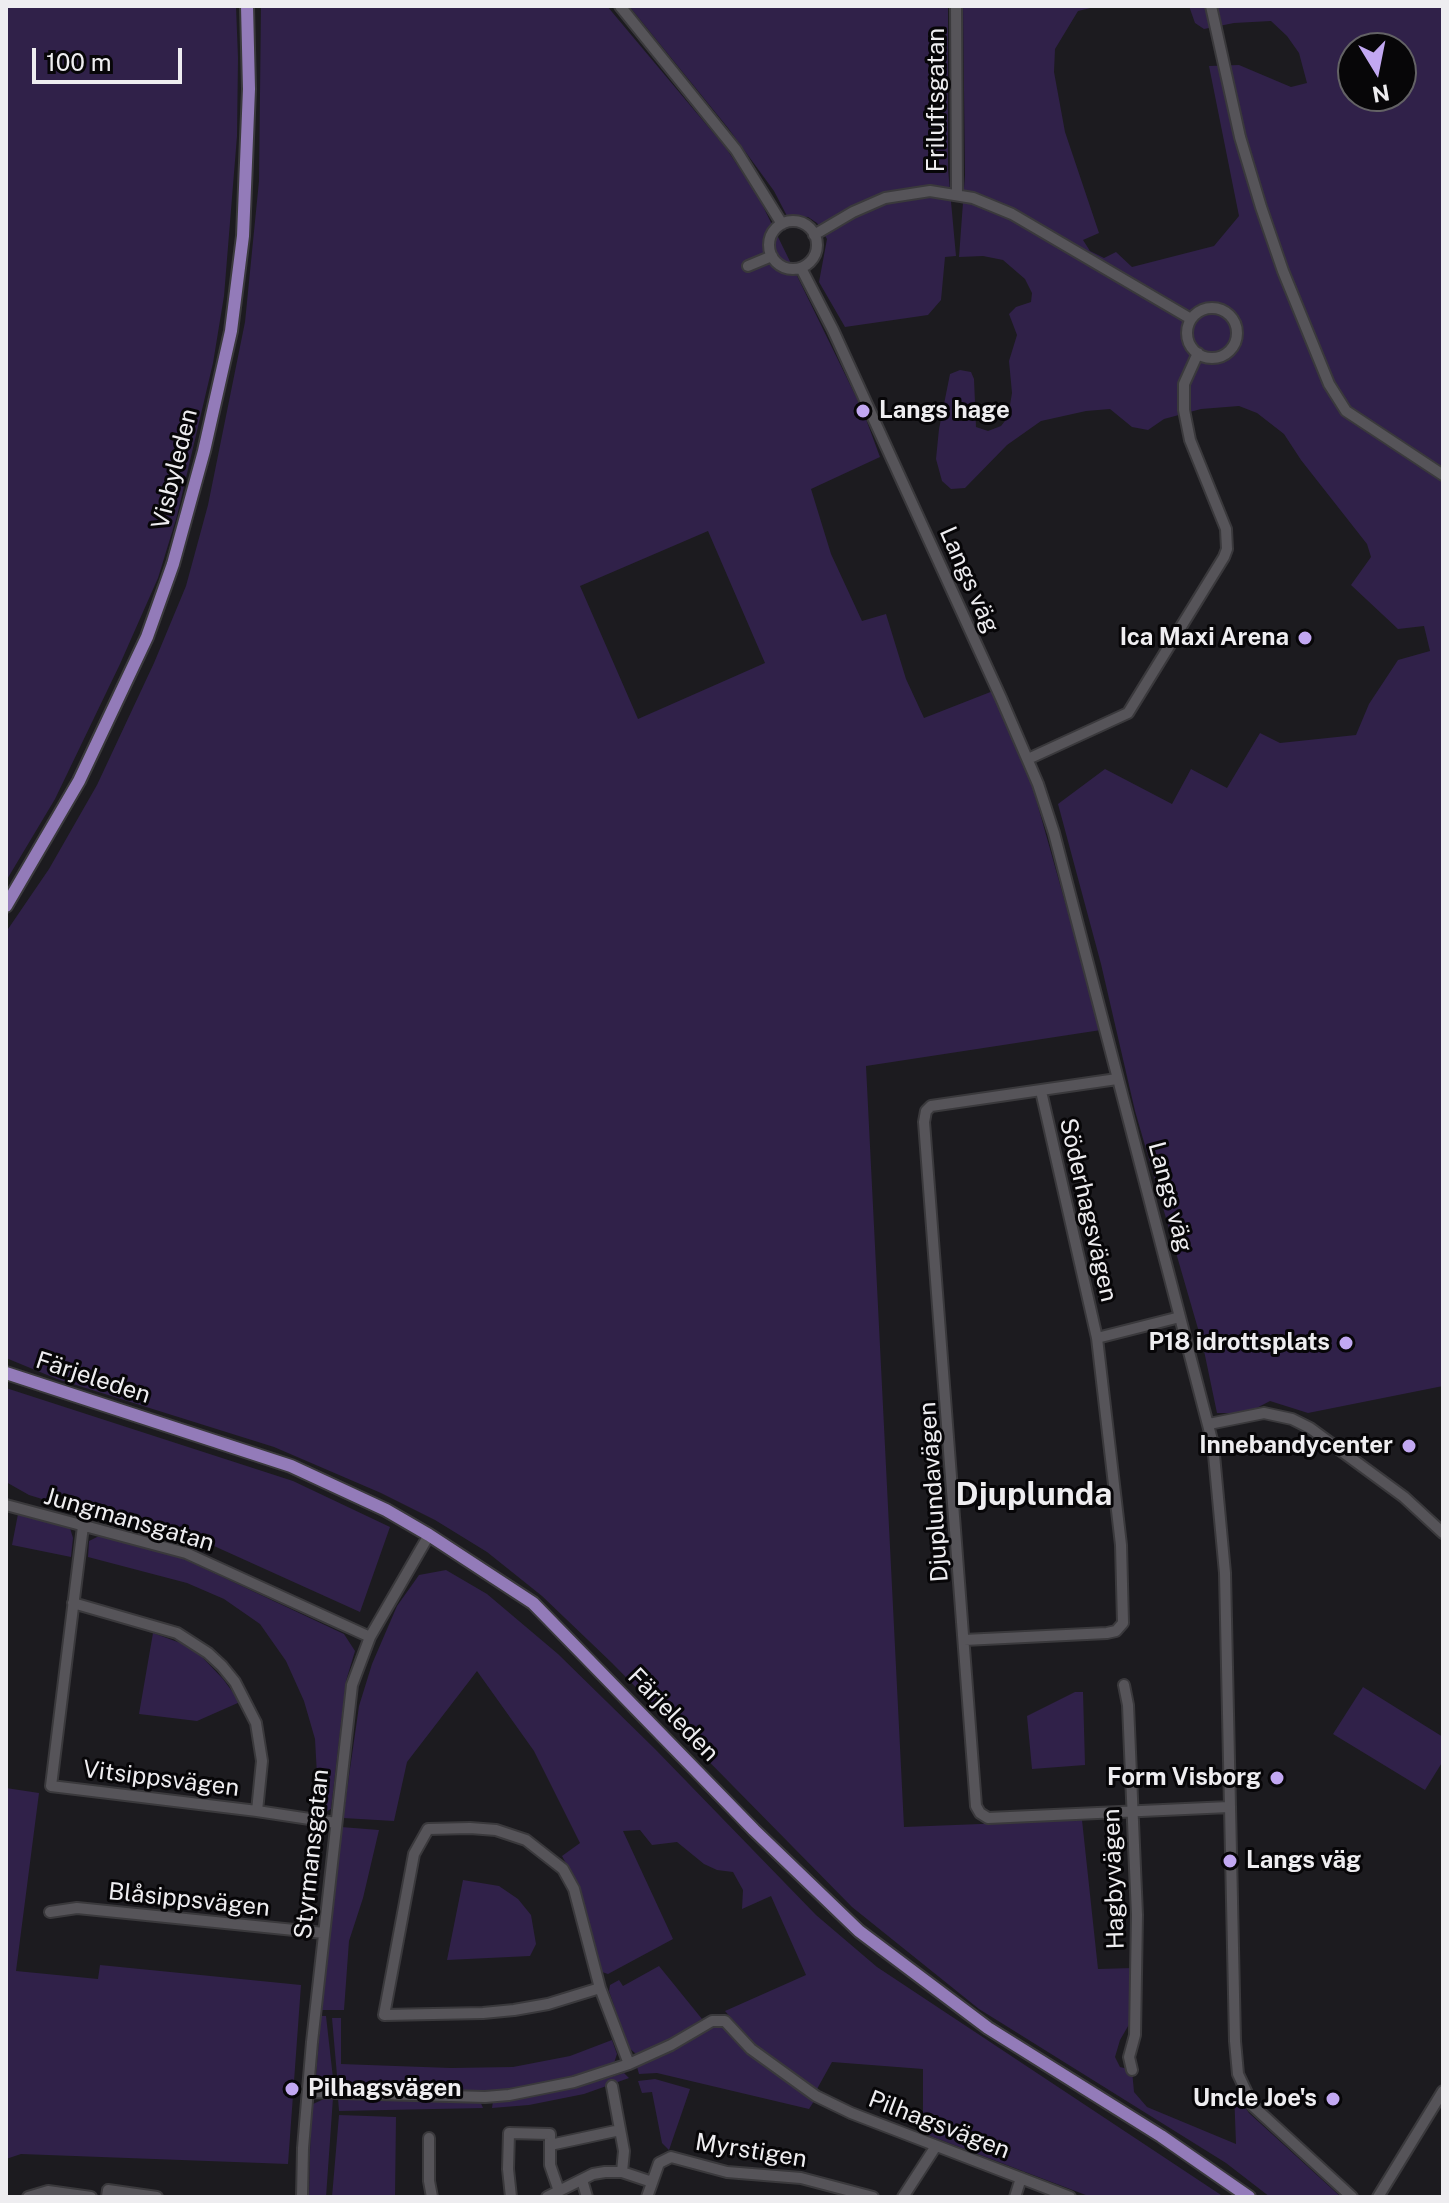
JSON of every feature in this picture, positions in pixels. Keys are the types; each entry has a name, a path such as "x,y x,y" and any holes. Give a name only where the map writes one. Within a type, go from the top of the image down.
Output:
{"main road":[{"name":"Visbyleden","path":"6,906 79,781 137,659 173,564 200,465 231,331 243,236 249,89 247,6"},
{"name":"Färjeleden","path":"6,1373 291,1466 386,1510 533,1603 754,1830 859,1931 988,2028 1161,2136 1249,2197"}],"street":[{"path":"620,6 736,150 782,224"},
{"name":"Friluftsgatan","path":"956,6 957,195"},
{"path":"1211,6 1240,137 1261,207 1283,271 1329,384 1346,411 1443,475"},
{"path":"814,235 885,198 930,191 973,198 1012,214 1191,319"},
{"path":"782,224 802,224 814,235 816,252 810,262 801,268 785,268 772,256 769,247 771,235 782,224"},
{"path":"748,266 772,256"},
{"name":"Langs väg","path":"801,268 838,340 1028,759 1054,833 1209,1424 1224,1559 1238,2074 1253,2106 1352,2197"},
{"path":"1204,309 1220,309 1232,319 1237,330 1233,346 1224,354 1213,357 1198,353 1188,337 1191,319 1204,309"},
{"path":"1028,759 1128,713 1224,557 1227,549 1226,529 1190,440 1184,410 1184,384 1198,353"},
{"name":"Djuplundavägen","path":"1117,1079 931,1106 926,1111 924,1122 976,1806 988,1818 1229,1807"},
{"name":"Söderhagsvägen","path":"964,1640 1107,1633 1116,1631 1123,1623 1121,1545 1097,1338 1041,1091"},
{"name":"Söderhagsvägen","path":"1097,1338 1180,1317"},
{"path":"1209,1424 1264,1413 1292,1419 1310,1428 1404,1497 1443,1533"},
{"name":"Jungmansgatan","path":"6,1505 186,1553 370,1637"},
{"name":"Vitsippsvägen","path":"83,1526 51,1786 336,1823"},
{"name":"Styrmansgatan","path":"302,2197 308,2092 352,1685 370,1637 429,1535"},
{"path":"73,1603 177,1633 222,1666 235,1682 256,1723 262,1761 257,1811"},
{"name":"Hagbyvägen","path":"1124,1685 1128,1705 1133,1811 1137,1975 1135,2035 1129,2057 1132,2070"},
{"path":"600,1988 548,2004 514,2010 384,2015 414,1854 428,1829 496,1830 526,1840 563,1869 574,1889 600,1988 629,2064"},
{"name":"Blåsippsvägen","path":"50,1912 77,1908 324,1933"},
{"name":"Pilhagsvägen","path":"308,2092 497,2096 574,2082 629,2064 671,2045 712,2021 725,2021 751,2049 816,2096 851,2113 1070,2197"},
{"path":"612,2086 624,2151 622,2172"},
{"path":"1378,2197 1443,2091"},
{"path":"550,2145 620,2130"},
{"path":"511,2197 509,2133 550,2134 550,2165 559,2191"},
{"path":"429,2138 432,2197"},
{"path":"903,2197 936,2146"},
{"name":"Myrstigen","path":"647,2197 659,2163 671,2157 727,2172 801,2178 873,2197"},
{"path":"547,2197 593,2174 622,2172 652,2182"},
{"path":"1015,2197 1021,2178"},
{"path":"582,2180 587,2197"},
{"path":"107,2197 108,2190 157,2197"},
{"path":"28,2197 48,2191 91,2197"}],"shaded area":[{"path":"6,6 236,6 238,58 237,136 224,296 213,363 177,516 158,578 120,664 55,799 6,881"},
{"path":"261,6 607,6 726,148 759,198 863,411 880,457 811,489 831,554 862,621 886,614 906,679 924,718 993,691 1034,792 1101,1030 866,1066 904,1827 1082,1820 1098,1969 1133,1968 1131,2021 1115,2057 1120,2067 1132,2070 1134,2092 1147,2107 1236,2144 1234,2091 1249,2113 1341,2197 1270,2197 1226,2163 979,2009 852,1907 612,1663 542,1596 487,1552 435,1520 381,1493 274,1447 57,1379 6,1358 6,932 49,869 97,785 186,586 208,505 245,322 259,181","holes":["708,531 765,663 638,719 580,586"]},
{"path":"629,6 948,6 948,169 956,256 945,257 941,300 928,315 845,327 819,282 827,239 817,223 808,217 787,216 774,191 728,128"},
{"path":"963,6 1099,6 1078,11 1055,49 1054,72 1065,132 1099,233 1083,240 1090,251 1104,258 1116,252 1132,267 1214,246 1239,216 1209,66 1239,65 1291,87 1307,83 1299,53 1271,21 1234,23 1204,29 1195,23 1189,6 1443,6 1443,1386 1308,1413 1270,1401 1247,1413 1217,1413 1203,1346 1135,1111 1101,964 1058,804 1105,769 1172,804 1191,769 1227,788 1260,733 1280,743 1356,735 1369,704 1398,660 1430,651 1424,626 1398,629 1351,585 1371,557 1367,544 1284,434 1257,413 1239,406 1201,409 1164,419 1148,430 1132,427 1110,409 1041,421 1007,445 965,488 951,489 942,481 936,459 950,374 960,370 971,372 976,427 988,431 1001,426 1008,417 1012,393 1009,361 1017,335 1009,314 1016,307 1031,302 1032,293 1025,279 1003,260 983,256 959,257 965,175"},
{"path":"6,1388 293,1481 390,1527 360,1612 214,1546 112,1512 78,1510 29,1495 6,1482"},
{"path":"18,1514 70,1528 73,1538 71,1557 12,1545"},
{"path":"99,1536 182,1558 344,1634 355,1651 346,1681 331,1809 322,1814 313,1813 317,1775 315,1739 304,1701 286,1661 260,1624 224,1599 187,1583 88,1557 89,1541"},
{"path":"446,1570 487,1594 558,1654 816,1915 877,1967 1224,2197 1091,2197 923,2133 923,2069 832,2062 817,2089 754,2044 725,2011 806,1975 771,1896 742,1909 743,1890 733,1872 704,1864 677,1842 652,1845 640,1830 623,1831 673,1939 608,1974 602,1972 578,1886 562,1856 580,1843 534,1751 477,1671 407,1762 394,1821 343,1818 359,1706 372,1664 397,1606 419,1575"},
{"path":"153,1633 186,1645 203,1658 240,1702 197,1721 139,1714"},
{"path":"1363,1687 1443,1737 1443,1761 1425,1790 1333,1734"},
{"path":"1075,1692 1083,1692 1085,1765 1032,1769 1027,1716"},
{"path":"6,1788 39,1793 16,1971 98,1979 100,1965 301,1985 288,2164 21,2154 6,2159"},
{"path":"341,1827 379,1830 349,1941 344,2010 322,2010"},
{"path":"463,1880 499,1886 518,1899 531,1915 536,1944 530,1956 447,1960"},
{"path":"659,1966 702,2019 666,2042 636,2054 628,2047 609,1991 610,1985 619,1980 623,1986"},
{"path":"321,2016 326,2016 334,2087 321,2083 316,2076"},
{"path":"332,2018 341,2018 341,2064 513,2067 570,2056 612,2040 617,2054 614,2063 608,2067 572,2078 507,2090 483,2092 338,2087"},
{"path":"713,2027 722,2027 746,2052 814,2101 809,2109 657,2073 639,2074 637,2067"},
{"path":"624,2073 629,2078 584,2094 529,2105 492,2108 493,2101 578,2087"},
{"path":"655,2079 690,2089 669,2150 662,2143 652,2092 642,2093 638,2081"},
{"path":"333,2098 326,2197 309,2197 311,2112 313,2104"},
{"path":"338,2098 480,2101 483,2108 339,2111"},
{"path":"339,2115 396,2117 395,2197 332,2197"}],"place":[{"name":"Langs hage","path":"863,411"},
{"name":"Ica Maxi Arena","path":"1305,638"},
{"name":"P18 idrottsplats","path":"1346,1343"},
{"name":"Innebandycenter","path":"1409,1446"},
{"name":"Form Visborg","path":"1277,1778"},
{"name":"Langs väg","path":"1230,1861"},
{"name":"Pilhagsvägen","path":"292,2089"},
{"name":"Uncle Joe's","path":"1333,2099"}],"district":[{"name":"Djuplunda","path":"1034,1495"}]}
